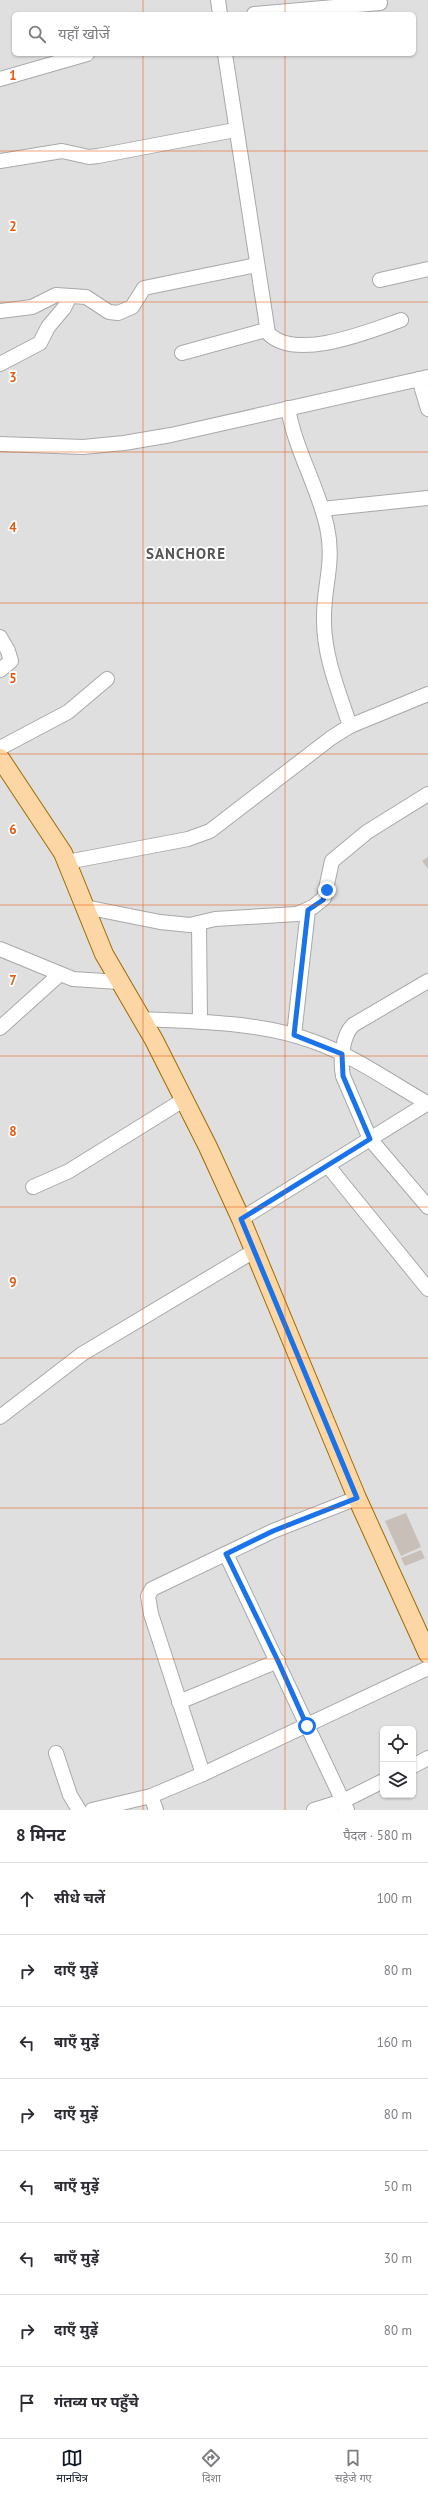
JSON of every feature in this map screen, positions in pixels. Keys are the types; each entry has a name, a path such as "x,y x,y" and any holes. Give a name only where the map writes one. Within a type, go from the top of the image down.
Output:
{"main road":[{"path":"0,758 67,862 104,954 185,1099 241,1219 357,1498 428,1654"}],"street":[{"path":"218,0 220,12"},
{"path":"277,12 380,3"},
{"path":"0,79 80,56"},
{"path":"225,56 235,130 266,330 273,338 280,341 315,344 341,340 401,320"},
{"path":"0,161 62,151 89,157 98,156 235,130"},
{"path":"0,311 32,307 51,296 70,296 90,299 109,312 118,314 132,307 144,288 256,265"},
{"path":"380,280 428,269"},
{"path":"0,364 40,343 48,327 64,308 70,296"},
{"path":"182,353 266,330"},
{"path":"0,444 83,447 124,443 423,378 428,409"},
{"path":"288,408 292,429 322,509 330,554 324,619 326,650 350,726"},
{"path":"322,509 428,498"},
{"path":"0,637 8,651 10,661 0,670"},
{"path":"0,748 62,716 107,679"},
{"path":"67,862 188,839 210,831 285,771 350,726 428,694"},
{"path":"85,907 160,922 183,925 215,919 291,915 308,910 324,898 332,861 367,832 428,794"},
{"path":"294,1035 308,910"},
{"path":"198,923 200,1021"},
{"path":"0,949 78,980 119,982"},
{"path":"0,1028 60,974"},
{"path":"428,981 355,1022 347,1033 342,1054 343,1076 370,1139 428,1207"},
{"path":"140,1019 200,1021 294,1035 342,1054 428,1103 241,1219"},
{"path":"33,1187 69,1171 185,1099"},
{"path":"328,1166 428,1289"},
{"path":"0,1417 52,1374 82,1354 254,1251"},
{"path":"203,1774 151,1614 148,1596 152,1589 164,1582 273,1531 357,1498"},
{"path":"226,1554 278,1661 345,1806"},
{"path":"180,1702 278,1661"},
{"path":"92,1810 151,1796 203,1774 307,1726 428,1668"},
{"path":"56,1753 70,1795 79,1810"},
{"path":"416,1764 428,1758"},
{"path":"314,1810 345,1806 380,1783"},
{"path":"151,1796 156,1810"}],"shaded area":[{"path":"0,0 428,0 428,1810 0,1810"}],"building":[{"path":"428,857 428,869 422,861"},
{"path":"406,1513 421,1547 401,1556 385,1521"},
{"path":"421,1550 425,1558 405,1566 401,1558"}],"district":[{"name":"SANCHORE","path":"186,553"}],"route":[{"path":"307,1726 278,1661 226,1554 273,1531 357,1498 241,1219 370,1139 343,1076 342,1054 294,1035 298,1018 308,910 323,900 327,890"}]}
